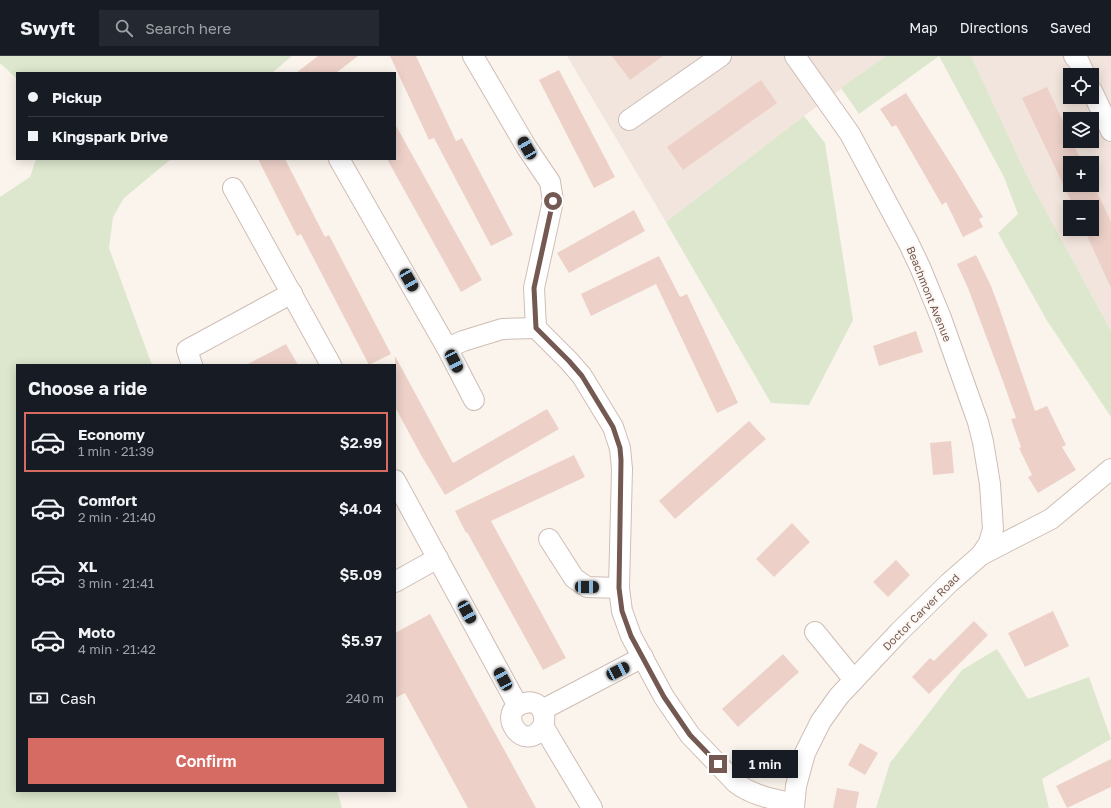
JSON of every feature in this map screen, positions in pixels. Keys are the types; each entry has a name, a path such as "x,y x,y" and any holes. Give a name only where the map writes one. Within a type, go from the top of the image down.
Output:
{"street":[{"path":"473,56 527,148 550,182 553,201 534,288 536,328 582,376 613,427 620,448 622,469 619,588 622,611 631,636 664,697 690,735 736,783 759,795 794,806"},
{"path":"629,120 721,56"},
{"name":"Beachmont Avenue","path":"795,56 850,134 908,242 941,318 978,422 986,456 990,484 993,529 989,543 981,555"},
{"path":"1074,56 1082,68"},
{"path":"1098,104 1111,131"},
{"path":"340,160 447,348 474,400"},
{"path":"233,188 330,364"},
{"path":"192,364 187,350 292,293"},
{"path":"447,348 463,341 502,329 536,328"},
{"name":"Doctor Carver Road","path":"794,806 796,786 805,753 821,720 839,696 854,680 949,583 981,555 1051,518 1111,469"},
{"path":"396,482 518,706"},
{"path":"549,539 574,578 587,587 619,588"},
{"path":"396,581 438,558"},
{"path":"814,632 854,680"},
{"path":"592,808 543,718 534,703 523,703 514,710 511,720 516,731 526,736 532,736 541,730 543,718 643,658"}],"shaded area":[{"path":"567,56 886,56 804,116 666,222"},
{"path":"971,56 1111,56 1111,331 1028,178"}],"green space":[{"path":"0,56 292,56 273,72 16,72 16,78 0,63"},
{"path":"886,56 939,56 859,114 841,88"},
{"path":"939,56 971,56 1028,178 1111,331 1111,417 1046,319 998,233 1018,214 1004,177"},
{"path":"804,116 825,143 853,320 809,405 771,403 666,222"},
{"path":"36,160 170,160 124,198 113,217 109,248 152,364 16,364 16,792 337,792 342,808 0,808 0,197 30,177"},
{"path":"997,649 1028,699 1089,677 1111,739 1042,779 1049,808 876,808 890,763 962,670"}],"building":[{"path":"318,56 358,56 337,72 297,72"},
{"path":"390,56 416,56 456,141 462,138 513,235 491,246 434,138 429,140"},
{"path":"612,56 663,56 630,80"},
{"path":"559,70 615,177 594,188 539,80"},
{"path":"761,80 777,103 683,170 667,147"},
{"path":"1047,87 1063,121 1063,148 1075,148 1079,156 1063,156 1063,184 1022,98"},
{"path":"906,93 983,217 979,219 983,227 963,237 946,202 942,205 896,125 892,127 880,109"},
{"path":"396,126 482,280 461,292 388,160 396,160"},
{"path":"259,160 286,160 325,237 329,235 391,354 368,364 301,234 297,236"},
{"path":"1067,192 1097,192 1111,222 1111,288 1087,236 1099,236 1099,200 1071,200"},
{"path":"634,210 645,231 569,273 557,253"},
{"path":"976,255 991,286 1035,411 1047,406 1066,445 1062,447 1076,470 1038,493 1028,477 1032,475 1019,448 1021,447 1011,419 1016,418 1004,384 968,288 957,264"},
{"path":"659,256 680,297 687,294 738,403 717,413 656,284 591,316 581,294"},
{"path":"916,331 923,352 879,366 873,346"},
{"path":"286,344 297,364 248,364"},
{"path":"395,356 453,463 547,409 559,429 445,495 396,409"},
{"path":"749,421 766,439 675,519 659,501"},
{"path":"951,441 954,473 933,475 930,443"},
{"path":"574,455 585,477 491,521 566,658 543,670 455,511"},
{"path":"792,523 810,542 774,577 756,559"},
{"path":"896,560 910,575 888,597 873,582"},
{"path":"1053,611 1069,646 1025,667 1008,633"},
{"path":"430,614 536,808 468,808 405,693 396,698 396,632"},
{"path":"974,621 988,635 929,694 912,677 930,658 934,661"},
{"path":"783,654 799,672 738,727 722,709"},
{"path":"860,743 878,753 865,775 848,765"},
{"path":"1111,759 1111,787 1067,808 1056,786"},
{"path":"837,788 859,792 856,808 833,808"}],"route":[{"path":"553,201 549,224 539,258 534,288 536,328 579,372 613,427 620,448 622,469 619,588 622,611 631,636 664,697 690,735 718,764"}]}
